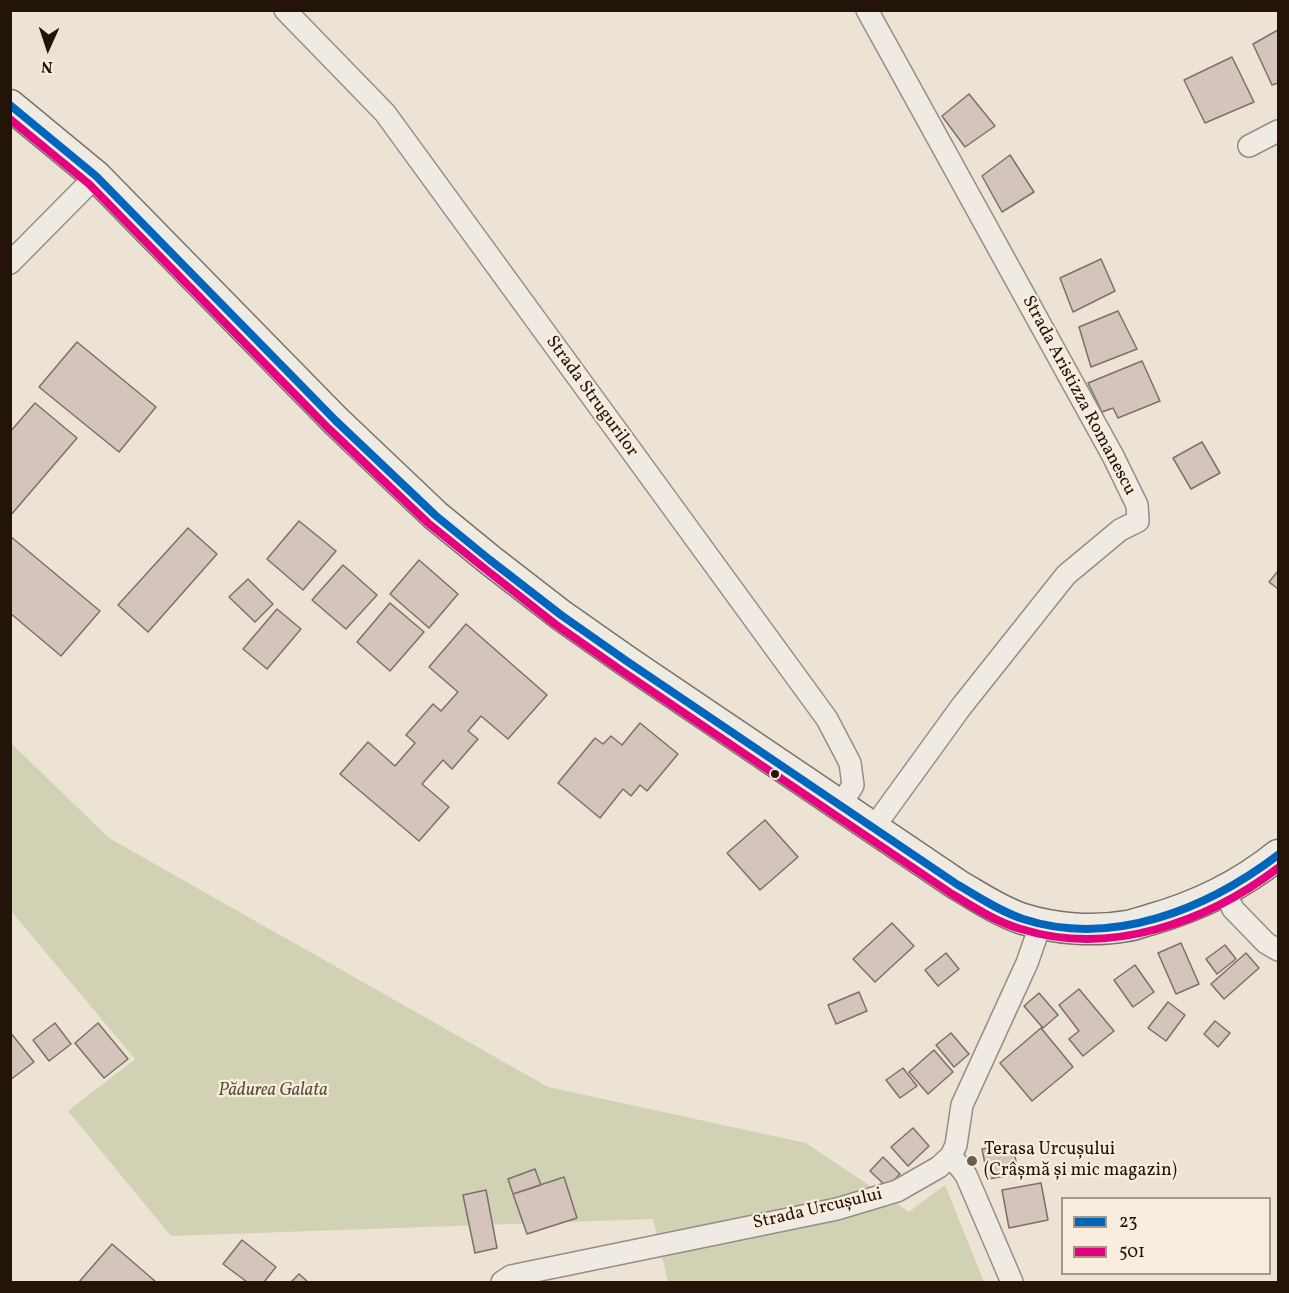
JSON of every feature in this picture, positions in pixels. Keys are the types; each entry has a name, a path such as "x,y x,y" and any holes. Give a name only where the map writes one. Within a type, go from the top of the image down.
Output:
{"main road":[{"path":"10,105 96,176 336,421 435,515 561,615 958,885 1001,910 1041,923 1090,929 1127,926 1194,905 1262,868 1278,855"}],"street":[{"name":"Strada Strugurilor","path":"285,10 384,113 827,719 850,763 853,785 841,805"},
{"name":"Strada Aristizza Romanescu","path":"867,10 1113,456 1137,506 1138,521 1120,530 1066,574 961,707 874,827"},
{"path":"1249,146 1278,131"},
{"path":"10,263 96,176"},
{"path":"1224,889 1233,909 1266,943 1278,950"},
{"path":"1012,1282 966,1175 951,1156 956,1145 962,1105 1027,963 1041,923"},
{"name":"Strada Urcușului","path":"501,1282 511,1276 837,1209 897,1191 939,1167 951,1156"}],"green space":[{"name":"Pădurea Galata","path":"10,742 109,838 548,1087 806,1143 909,1212 945,1185 984,1282 668,1282 653,1219 171,1236 68,1111 135,1059 11,911"}],"building":[{"path":"1278,30 1278,83 1272,85 1253,44"},
{"path":"1232,57 1254,102 1205,123 1184,80"},
{"path":"969,94 995,126 965,147 942,116"},
{"path":"1010,155 1034,192 1002,212 982,176"},
{"path":"1101,259 1115,291 1073,312 1060,278"},
{"path":"1118,311 1137,349 1091,367 1079,327"},
{"path":"77,342 156,407 119,452 39,387"},
{"path":"1142,361 1160,401 1118,418 1113,408 1102,412 1088,383"},
{"path":"35,403 77,438 10,516 10,432"},
{"path":"1202,442 1220,473 1191,489 1173,458"},
{"path":"299,521 336,551 303,590 267,559"},
{"path":"188,528 217,554 148,632 118,605"},
{"path":"10,536 100,611 61,656 10,613"},
{"path":"419,560 458,594 429,628 390,594"},
{"path":"343,565 377,595 346,629 312,600"},
{"path":"1278,571 1278,589 1269,582"},
{"path":"248,579 273,604 255,622 229,597"},
{"path":"390,603 424,632 390,671 357,642"},
{"path":"277,609 301,629 267,669 243,649"},
{"path":"466,624 547,695 508,739 481,716 468,731 478,739 452,769 443,760 422,784 449,807 419,841 340,774 368,742 395,766 415,743 406,735 433,704 441,711 458,692 429,667"},
{"path":"640,723 678,754 647,791 640,785 631,796 623,789 600,818 558,783 595,738 603,744 611,736 622,745"},
{"path":"765,820 798,857 760,890 727,853"},
{"path":"892,923 914,946 875,982 853,959"},
{"path":"1181,943 1199,984 1176,994 1158,953"},
{"path":"1225,945 1236,959 1217,974 1206,959"},
{"path":"946,953 959,969 938,986 925,970"},
{"path":"1246,953 1259,968 1224,999 1211,984"},
{"path":"1135,965 1154,992 1133,1007 1114,980"},
{"path":"1079,989 1114,1031 1083,1056 1069,1039 1079,1031 1059,1005"},
{"path":"859,992 867,1011 836,1024 828,1005"},
{"path":"1039,993 1058,1015 1043,1028 1024,1006"},
{"path":"1168,1002 1185,1015 1166,1041 1148,1028"},
{"path":"1215,1021 1230,1033 1218,1047 1204,1034"},
{"path":"55,1023 71,1044 49,1061 33,1040"},
{"path":"98,1023 128,1059 104,1078 75,1043"},
{"path":"1041,1028 1073,1067 1032,1101 1000,1063"},
{"path":"10,1032 34,1062 10,1080"},
{"path":"951,1033 969,1054 954,1067 936,1045"},
{"path":"934,1050 953,1072 928,1094 909,1072"},
{"path":"903,1068 917,1086 900,1098 886,1080"},
{"path":"913,1128 929,1146 908,1166 891,1147"},
{"path":"1013,1144 1018,1174 988,1179 982,1149"},
{"path":"883,1157 900,1174 887,1187 870,1171"},
{"path":"535,1169 541,1185 513,1194 508,1179"},
{"path":"564,1177 577,1218 527,1234 513,1194"},
{"path":"1041,1183 1048,1220 1009,1228 1002,1190"},
{"path":"486,1190 497,1248 475,1253 463,1195"},
{"path":"242,1240 276,1267 264,1282 247,1282 223,1264"},
{"path":"112,1244 156,1282 79,1282"},
{"path":"299,1274 308,1282 291,1282"}],"transit line":[{"name":"23","path":"10,105 96,176 336,421 435,515 490,560 561,615 628,662 981,899 1014,916 1057,927 1090,929 1124,926 1190,907 1221,892 1278,855"},
{"name":"501","path":"10,119 89,184 328,428 428,523 555,624 977,909 1012,926 1055,937 1089,939 1123,936 1156,929 1189,918 1220,904 1278,868"}],"place":[{"name":"Terasa Urcușului (Crâșmă și mic magazin)","path":"972,1161"}]}
